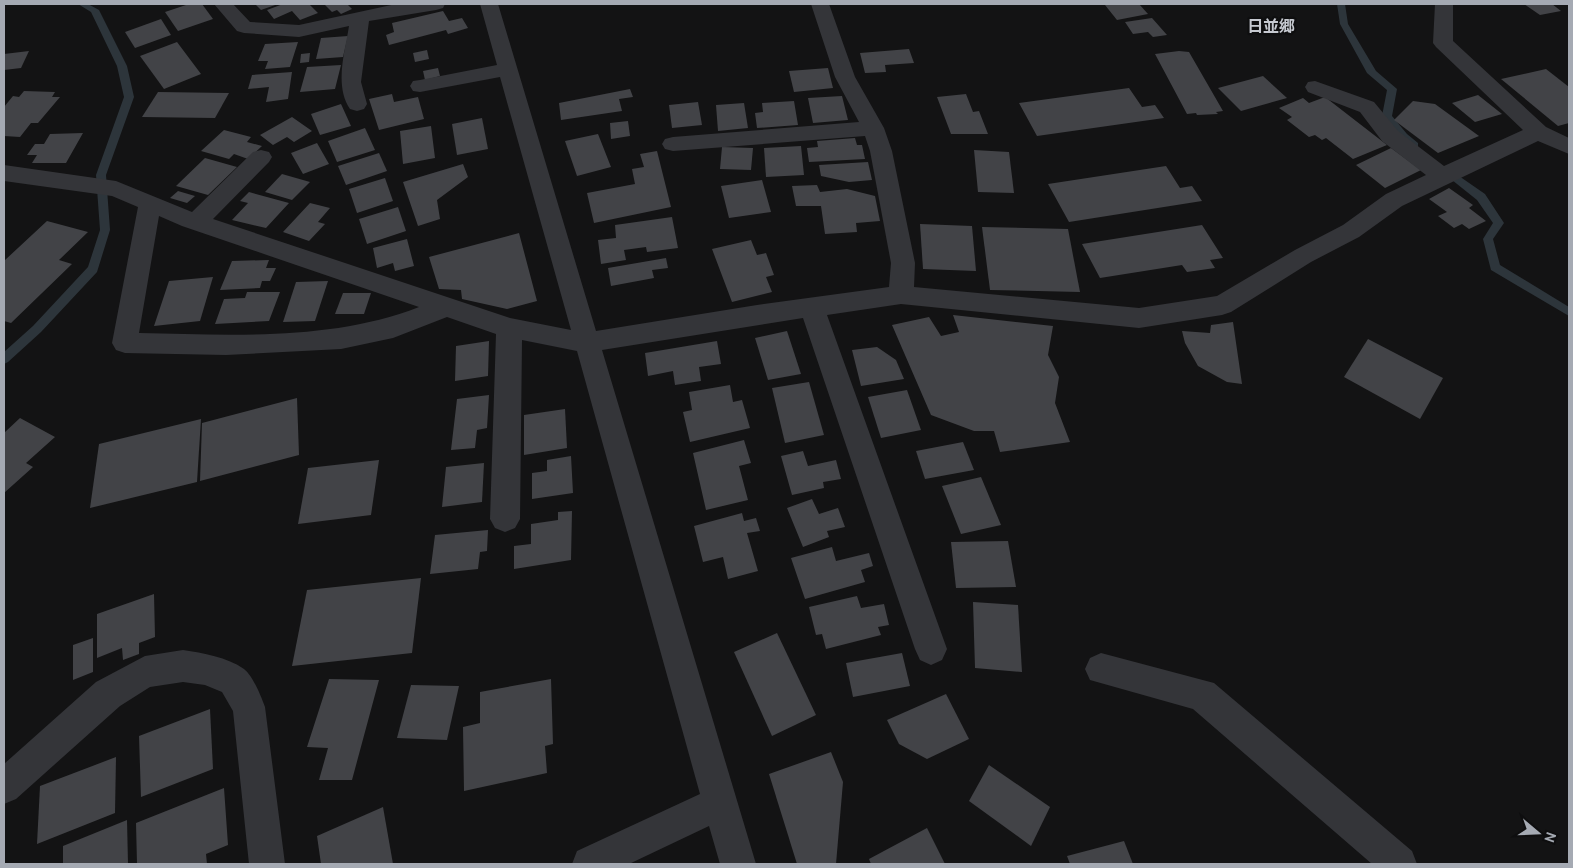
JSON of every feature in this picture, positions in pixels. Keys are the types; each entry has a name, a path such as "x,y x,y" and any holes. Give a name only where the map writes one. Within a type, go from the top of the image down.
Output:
{"street":[{"path":"223,4 244,27 299,31 403,8 436,4"},
{"path":"489,4 738,864"},
{"path":"820,4 844,77 873,128 881,151 903,262 902,296"},
{"path":"1444,4 1443,43 1538,132 1569,147"},
{"path":"357,104 351,82 360,17"},
{"path":"420,86 507,69"},
{"path":"1315,87 1367,107 1390,136 1452,171"},
{"path":"673,144 873,128"},
{"path":"4,173 116,189 196,222 509,328 586,343 902,296 1139,318 1222,304 1264,281 1303,256 1350,231 1394,200 1538,132"},
{"path":"196,222 261,157"},
{"path":"150,203 125,343 226,345 341,338 393,328 446,307"},
{"path":"812,308 931,649"},
{"path":"505,519 509,328"},
{"path":"4,787 108,694 145,672 184,666 206,669 233,681 249,707 267,864"},
{"path":"1101,669 1202,695 1399,864"},
{"path":"590,864 720,803"}],"building":[{"path":"189,4 202,4 213,19 178,31 165,12"},
{"path":"255,4 278,4 261,10"},
{"path":"283,4 309,4 318,13 300,20 292,11 274,19 267,10"},
{"path":"324,4 351,4 348,5 352,9 341,14 337,10 332,12"},
{"path":"1139,4 1148,14 1117,20 1105,5"},
{"path":"1524,4 1552,4 1561,11 1540,15"},
{"path":"443,11 449,21 462,18 468,28 448,34 446,30 389,45 386,35 394,32 392,23"},
{"path":"1152,18 1167,35 1153,37 1148,32 1133,34 1125,22"},
{"path":"161,19 171,35 135,48 125,32"},
{"path":"348,36 343,57 316,59 321,38"},
{"path":"177,42 201,74 164,89 140,56"},
{"path":"298,42 290,67 265,69 268,61 258,61 265,44"},
{"path":"909,49 914,63 885,65 886,72 865,73 860,53"},
{"path":"427,50 429,59 415,62 413,53"},
{"path":"29,51 21,68 4,70 4,54"},
{"path":"1179,51 1189,52 1223,111 1216,112 1218,114 1187,114 1155,54"},
{"path":"310,53 309,62 300,63 301,54"},
{"path":"341,65 335,89 300,92 307,67"},
{"path":"438,68 440,76 425,80 423,71"},
{"path":"828,68 833,88 794,92 789,71"},
{"path":"1546,69 1569,87 1569,123 1558,126 1501,79"},
{"path":"292,72 288,99 266,102 269,87 248,89 252,75"},
{"path":"1263,76 1287,98 1241,111 1218,88"},
{"path":"1129,88 1142,107 1155,105 1164,118 1037,136 1019,103"},
{"path":"630,89 633,97 619,99 622,111 561,120 559,103"},
{"path":"24,91 55,92 52,97 60,97 38,123 31,123 20,137 4,136 4,107 13,96 19,97"},
{"path":"158,92 229,93 215,118 142,117"},
{"path":"392,94 394,102 418,97 424,119 379,130 369,99"},
{"path":"966,94 973,112 979,111 988,134 951,134 937,97"},
{"path":"1478,95 1502,114 1475,122 1452,103"},
{"path":"842,96 848,120 813,123 808,98"},
{"path":"1325,97 1387,145 1353,159 1326,138 1322,140 1315,135 1309,137 1287,120 1292,117 1279,108 1303,98 1309,103"},
{"path":"794,101 798,125 757,128 755,113 763,112 762,103"},
{"path":"1413,101 1435,104 1479,136 1438,153 1394,120"},
{"path":"698,102 702,125 672,128 669,105"},
{"path":"744,103 748,128 718,131 716,105"},
{"path":"341,104 351,126 320,135 311,114"},
{"path":"292,117 312,131 294,142 287,137 273,145 260,135"},
{"path":"482,118 488,149 457,155 452,124"},
{"path":"628,121 630,136 611,139 610,123"},
{"path":"431,126 435,158 403,164 400,131"},
{"path":"365,128 375,150 337,162 328,141"},
{"path":"224,130 251,137 247,142 262,146 248,159 234,154 229,159 201,151"},
{"path":"83,133 66,163 32,163 37,155 27,155 35,144 44,144 50,134"},
{"path":"598,134 611,167 577,176 565,141"},
{"path":"855,138 857,145 862,145 865,159 809,162 807,148 818,147 817,141"},
{"path":"317,143 329,164 303,174 291,153"},
{"path":"801,146 804,175 766,177 764,148"},
{"path":"722,147 753,148 751,170 720,169"},
{"path":"1391,148 1421,170 1385,188 1356,165"},
{"path":"974,150 1009,152 1014,193 978,192"},
{"path":"657,151 671,207 594,223 587,193 635,184 632,169 644,167 640,154"},
{"path":"379,153 387,171 346,185 338,166"},
{"path":"205,158 237,167 208,195 176,186"},
{"path":"868,162 872,180 849,182 821,176 819,165"},
{"path":"463,164 468,177 437,200 440,219 418,226 403,182"},
{"path":"1166,166 1180,188 1192,186 1202,201 1069,222 1048,184"},
{"path":"282,174 310,182 292,200 265,192"},
{"path":"385,178 393,201 357,213 349,189"},
{"path":"762,180 771,212 729,218 721,186"},
{"path":"817,185 820,192 847,189 875,196 880,221 856,223 857,232 825,234 821,206 796,206 792,186"},
{"path":"1449,188 1473,205 1469,208 1486,221 1469,229 1462,224 1454,228 1438,216 1447,212 1429,199"},
{"path":"178,191 195,196 187,203 170,198"},
{"path":"249,192 289,203 266,228 232,220 248,203 240,201"},
{"path":"310,203 330,208 318,222 325,224 309,241 283,232"},
{"path":"398,207 406,231 367,244 359,219"},
{"path":"672,217 678,248 647,252 646,247 624,250 626,260 601,264 598,240 616,238 615,225"},
{"path":"47,221 88,232 59,260 72,264 11,323 4,321 4,261"},
{"path":"920,224 972,226 976,271 923,269"},
{"path":"1202,225 1223,258 1210,260 1215,268 1187,272 1182,265 1100,278 1082,244"},
{"path":"982,227 1068,229 1080,292 990,290"},
{"path":"519,233 537,301 507,309 462,299 461,290 439,289 429,257"},
{"path":"407,239 414,266 395,271 393,263 377,268 373,248"},
{"path":"751,240 757,255 766,253 774,275 766,277 772,292 732,302 712,249"},
{"path":"666,258 668,268 652,270 654,278 611,286 608,268"},
{"path":"269,260 266,268 276,268 270,281 262,281 260,288 220,290 232,261"},
{"path":"213,277 200,321 154,326 169,281"},
{"path":"328,281 315,321 283,322 296,282"},
{"path":"247,292 280,292 269,321 215,324 224,299 245,298"},
{"path":"343,293 371,293 364,314 335,314"},
{"path":"953,315 1053,326 1048,355 1059,377 1055,403 1070,442 1000,452 994,431 974,431 931,415 892,325 929,317 941,336 959,332"},
{"path":"1233,322 1242,384 1227,382 1198,366 1185,343 1182,331 1210,333 1211,325"},
{"path":"787,331 801,374 768,380 755,338"},
{"path":"1368,339 1443,378 1420,419 1344,377"},
{"path":"489,341 488,376 455,381 456,346"},
{"path":"717,341 721,364 699,367 701,381 675,385 673,371 648,376 645,353"},
{"path":"877,347 896,360 904,379 861,386 852,350"},
{"path":"809,382 824,435 785,443 772,388"},
{"path":"730,385 733,402 742,400 750,428 690,442 683,412 692,410 689,392"},
{"path":"907,390 921,430 881,438 868,397"},
{"path":"489,395 487,428 477,430 475,448 451,450 457,399"},
{"path":"297,398 299,455 200,481 202,423"},
{"path":"565,409 567,448 524,455 524,415"},
{"path":"20,418 55,437 26,463 33,467 4,493 4,433"},
{"path":"201,419 197,482 90,508 99,444"},
{"path":"744,440 751,463 739,466 748,500 706,510 693,453"},
{"path":"963,442 974,470 925,479 916,451"},
{"path":"803,451 808,466 836,460 841,479 823,482 824,488 792,495 781,456"},
{"path":"571,456 573,493 532,499 532,473 547,471 547,460"},
{"path":"379,460 371,515 298,524 308,468"},
{"path":"484,463 482,502 442,507 446,467"},
{"path":"981,477 1001,525 961,534 942,486"},
{"path":"812,499 819,514 838,508 845,527 827,531 829,537 803,547 787,508"},
{"path":"572,511 571,560 514,569 514,546 531,544 531,524 558,520 558,512"},
{"path":"742,513 744,521 756,518 760,531 747,533 758,571 728,579 723,557 703,562 694,526"},
{"path":"488,530 487,551 480,552 478,569 430,574 435,535"},
{"path":"1008,541 1016,587 956,588 951,542"},
{"path":"832,547 836,561 869,553 873,566 861,570 865,582 805,599 791,558"},
{"path":"421,578 412,653 292,666 307,590"},
{"path":"154,594 155,637 139,643 139,654 123,660 122,648 97,658 97,614"},
{"path":"857,596 861,608 884,604 889,625 878,627 881,635 826,649 822,634 816,635 809,607"},
{"path":"973,602 1018,605 1022,672 975,668"},
{"path":"777,633 816,715 772,736 734,652"},
{"path":"93,638 93,672 73,680 73,645"},
{"path":"902,653 910,686 853,697 846,663"},
{"path":"329,679 379,680 352,780 319,780 328,748 307,747"},
{"path":"551,679 553,744 545,746 547,773 464,791 463,727 480,723 480,692"},
{"path":"411,685 459,686 447,740 397,738"},
{"path":"946,694 969,739 927,759 899,744 887,720"},
{"path":"210,709 213,769 141,797 139,736"},
{"path":"831,752 843,782 836,864 797,864 769,774"},
{"path":"116,757 115,813 37,844 40,786"},
{"path":"989,765 1050,807 1031,846 969,801"},
{"path":"224,788 228,845 206,854 207,864 137,864 136,823"},
{"path":"383,807 393,864 321,864 317,836"},
{"path":"127,820 128,864 63,864 63,846"},
{"path":"927,828 945,864 871,864 869,859"},
{"path":"1124,841 1133,864 1070,864 1067,856"}],"waterway":[{"path":"4,359 37,329 93,269 105,230 101,175 129,97 122,66 95,10 82,4"},
{"path":"1341,4 1344,24 1372,73 1392,89 1387,116 1404,136 1415,145"},
{"path":"1446,170 1481,197 1499,223 1488,239 1495,267 1569,312"}],"district":[{"name":"日並郷","path":"1271,26"}]}
